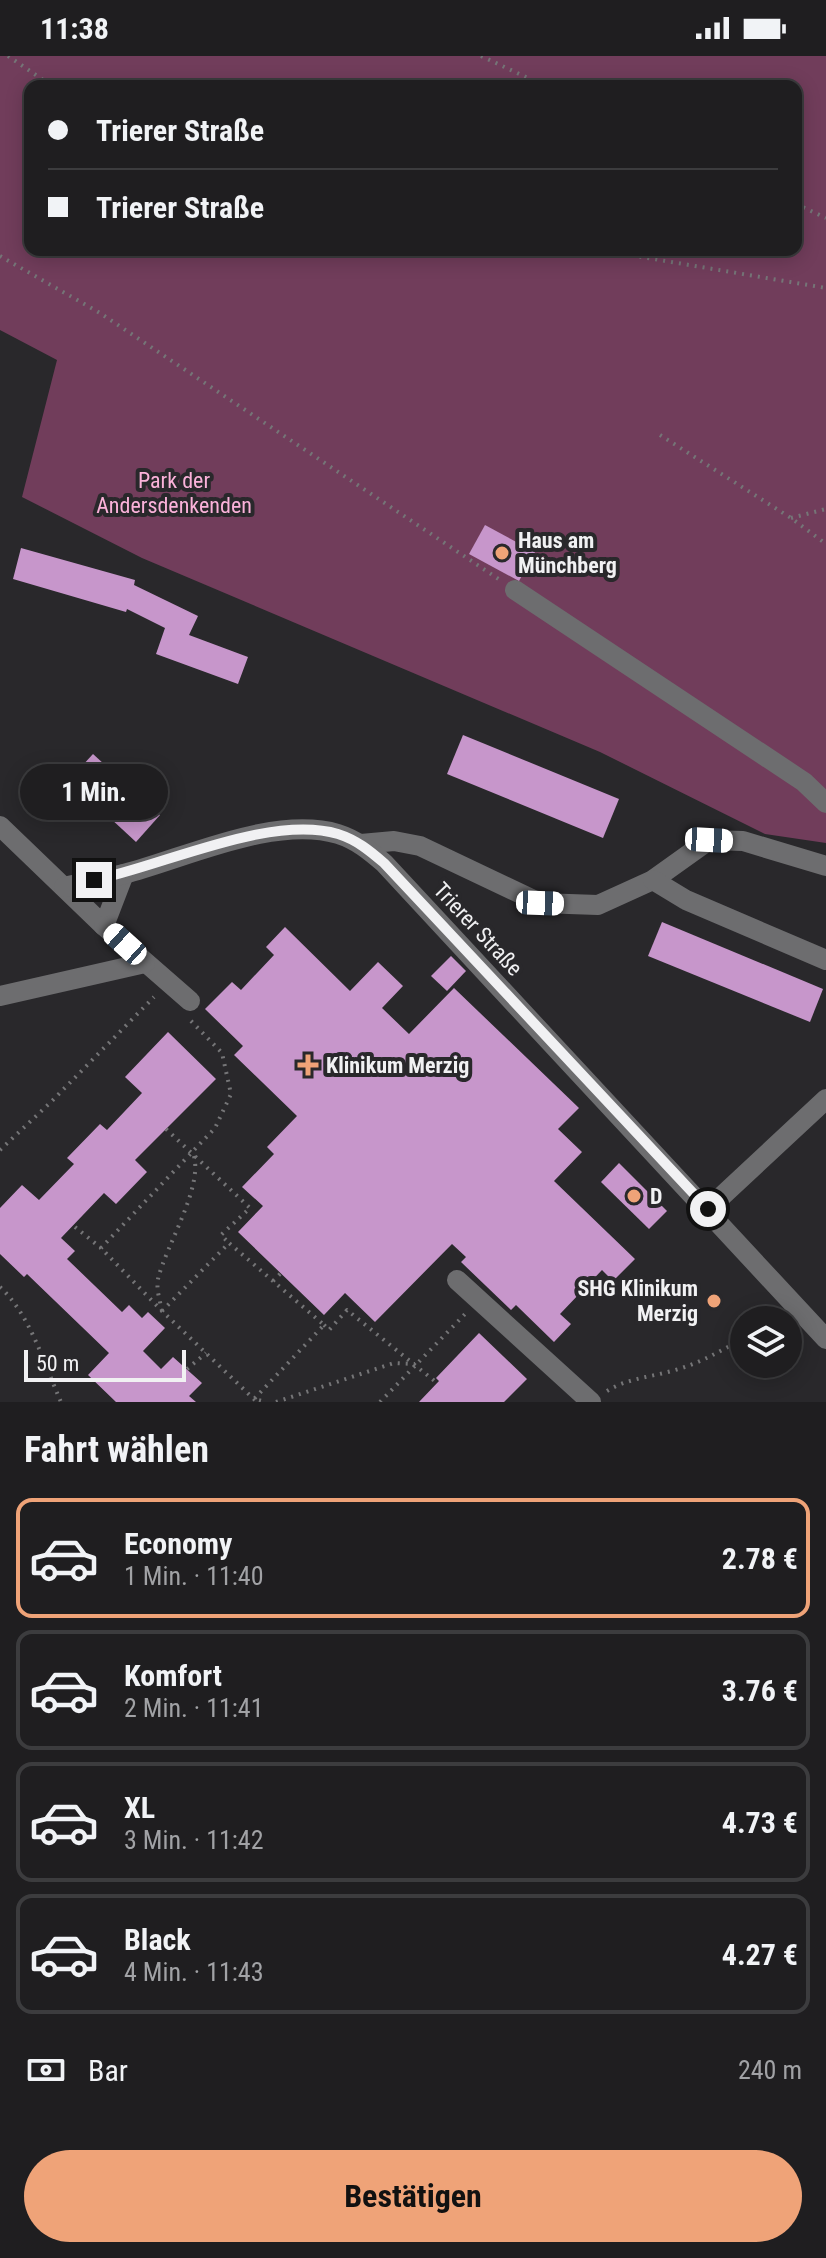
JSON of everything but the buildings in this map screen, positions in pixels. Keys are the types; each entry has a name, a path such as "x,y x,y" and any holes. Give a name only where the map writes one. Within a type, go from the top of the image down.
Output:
{"street":[{"path":"515,590 804,782 826,803"},
{"name":"Trierer Straße","path":"64,887 124,874 228,841 272,833 309,830 337,834 361,844 384,863 826,1339"},
{"path":"4,836 190,1001"},
{"path":"361,844 394,841 420,846 540,903 598,905 653,880 709,840 743,841 826,866"},
{"path":"104,926 124,874"},
{"path":"653,880 686,900 826,960"},
{"path":"0,996 145,963"},
{"path":"708,1209 826,1099"},
{"path":"457,1280 590,1402"}],"path":[{"path":"8,56 43,80"},
{"path":"481,56 532,80"},
{"path":"802,207 826,218"},
{"path":"0,256 100,313 515,590"},
{"path":"636,256 826,288"},
{"path":"660,435 791,518 826,544"},
{"path":"791,518 826,509"},
{"path":"0,1150 169,982"},
{"path":"101,1248 215,1128 231,1094 222,1053 186,1017 190,1001"},
{"path":"166,1129 250,1208 221,1235 229,1243 329,1330 347,1310 437,1383"},
{"path":"162,1311 157,1283 193,1184 197,1164 193,1153"},
{"path":"75,1227 101,1248 256,1400 266,1402"},
{"path":"162,1311 229,1243"},
{"path":"273,1281 281,1273"},
{"path":"0,1287 10,1296 28,1328 61,1402"},
{"path":"380,1402 479,1299"},
{"path":"256,1400 324,1325"},
{"path":"590,1402 621,1382 676,1370 730,1346"},
{"path":"187,1369 206,1353"},
{"path":"276,1402 394,1363 416,1364"}],"green space":[{"name":"Park der Andersdenkenden","path":"0,56 826,56 826,843 765,834 600,752 142,558 22,497 57,360 0,330"}],"place":[{"name":"Haus am Münchberg","path":"502,553"},
{"name":"Klinikum Merzig","path":"308,1065"},
{"name":"D","path":"634,1196"},
{"name":"SHG Klinikum Merzig","path":"714,1301"}],"route":[{"path":"94,880 124,874 228,841 272,833 309,830 337,834 361,844 384,863 708,1209"}]}
